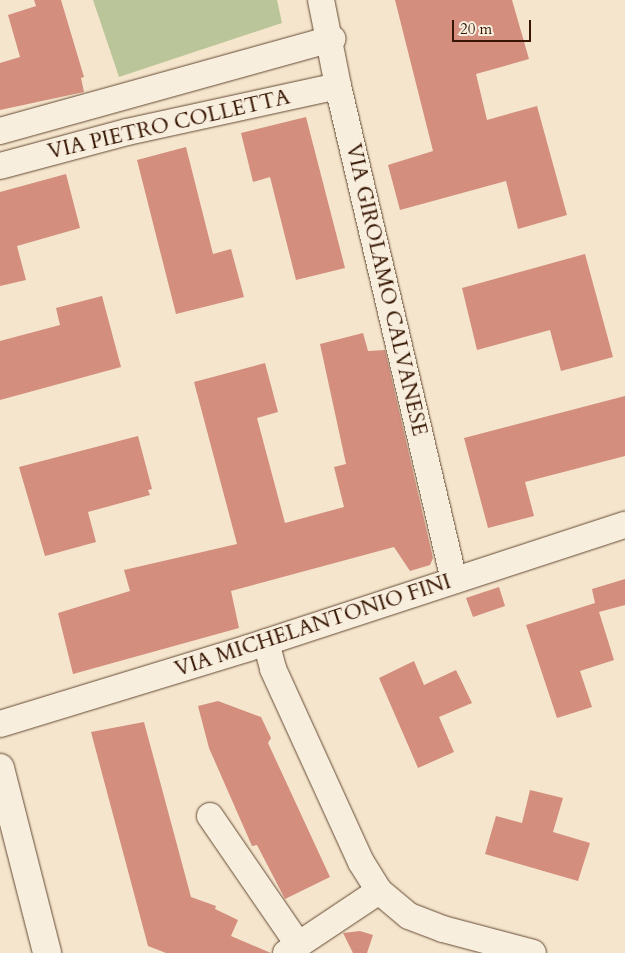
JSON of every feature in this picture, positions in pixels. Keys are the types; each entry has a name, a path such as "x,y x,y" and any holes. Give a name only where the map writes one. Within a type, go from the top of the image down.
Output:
{"main road":[{"path":"0,768 47,953"}],"street":[{"name":"VIA GIROLAMO CALVANESE","path":"321,0 332,39 338,86 454,580"},
{"name":"VIA PIETRO COLLETTA","path":"0,131 332,39"},
{"name":"VIA PIETRO COLLETTA","path":"0,166 128,132 338,86"},
{"name":"VIA MICHELANTONIO FINI","path":"0,724 266,642 625,525"},
{"path":"266,642 273,669 361,862 379,891 409,916 434,926 533,953"},
{"path":"210,816 292,948 379,891"}],"green space":[{"path":"93,0 277,0 282,23 119,77"}],"building":[{"path":"34,0 61,0 84,77 81,78 84,92 0,110 0,63 20,57 8,15 36,6"},
{"path":"395,0 512,0 529,59 476,74 487,120 537,106 567,215 518,229 506,181 400,210 388,165 433,151"},
{"path":"306,117 345,268 296,280 270,177 253,182 241,133"},
{"path":"186,147 213,254 231,249 244,297 176,314 137,160"},
{"path":"66,174 80,228 17,246 26,280 0,286 0,192"},
{"path":"585,254 613,357 561,371 550,330 477,350 462,288"},
{"path":"102,296 121,367 0,400 0,341 60,325 56,308"},
{"path":"363,333 368,351 385,350 433,558 430,565 410,571 394,547 231,591 239,628 73,674 58,613 130,591 124,570 237,544 194,382 265,363 278,412 257,418 285,523 344,507 334,467 346,464 320,344"},
{"path":"625,396 625,456 525,482 534,516 488,528 464,438"},
{"path":"138,436 152,489 148,490 150,495 88,512 96,542 45,556 19,467"},
{"path":"625,579 625,605 599,612 614,660 580,671 592,707 557,718 526,625 595,603 592,589"},
{"path":"499,587 505,606 473,617 466,598"},
{"path":"414,661 424,685 456,670 472,703 439,717 454,752 418,768 379,678"},
{"path":"218,701 261,717 271,738 268,743 330,877 285,899 257,845 252,846 209,748 198,706"},
{"path":"144,722 191,897 216,906 215,909 238,920 231,936 271,953 166,953 148,946 91,732"},
{"path":"530,790 563,798 553,832 590,843 578,881 485,854 496,816 522,823"},
{"path":"360,931 373,935 367,953 353,953 343,933"}]}
